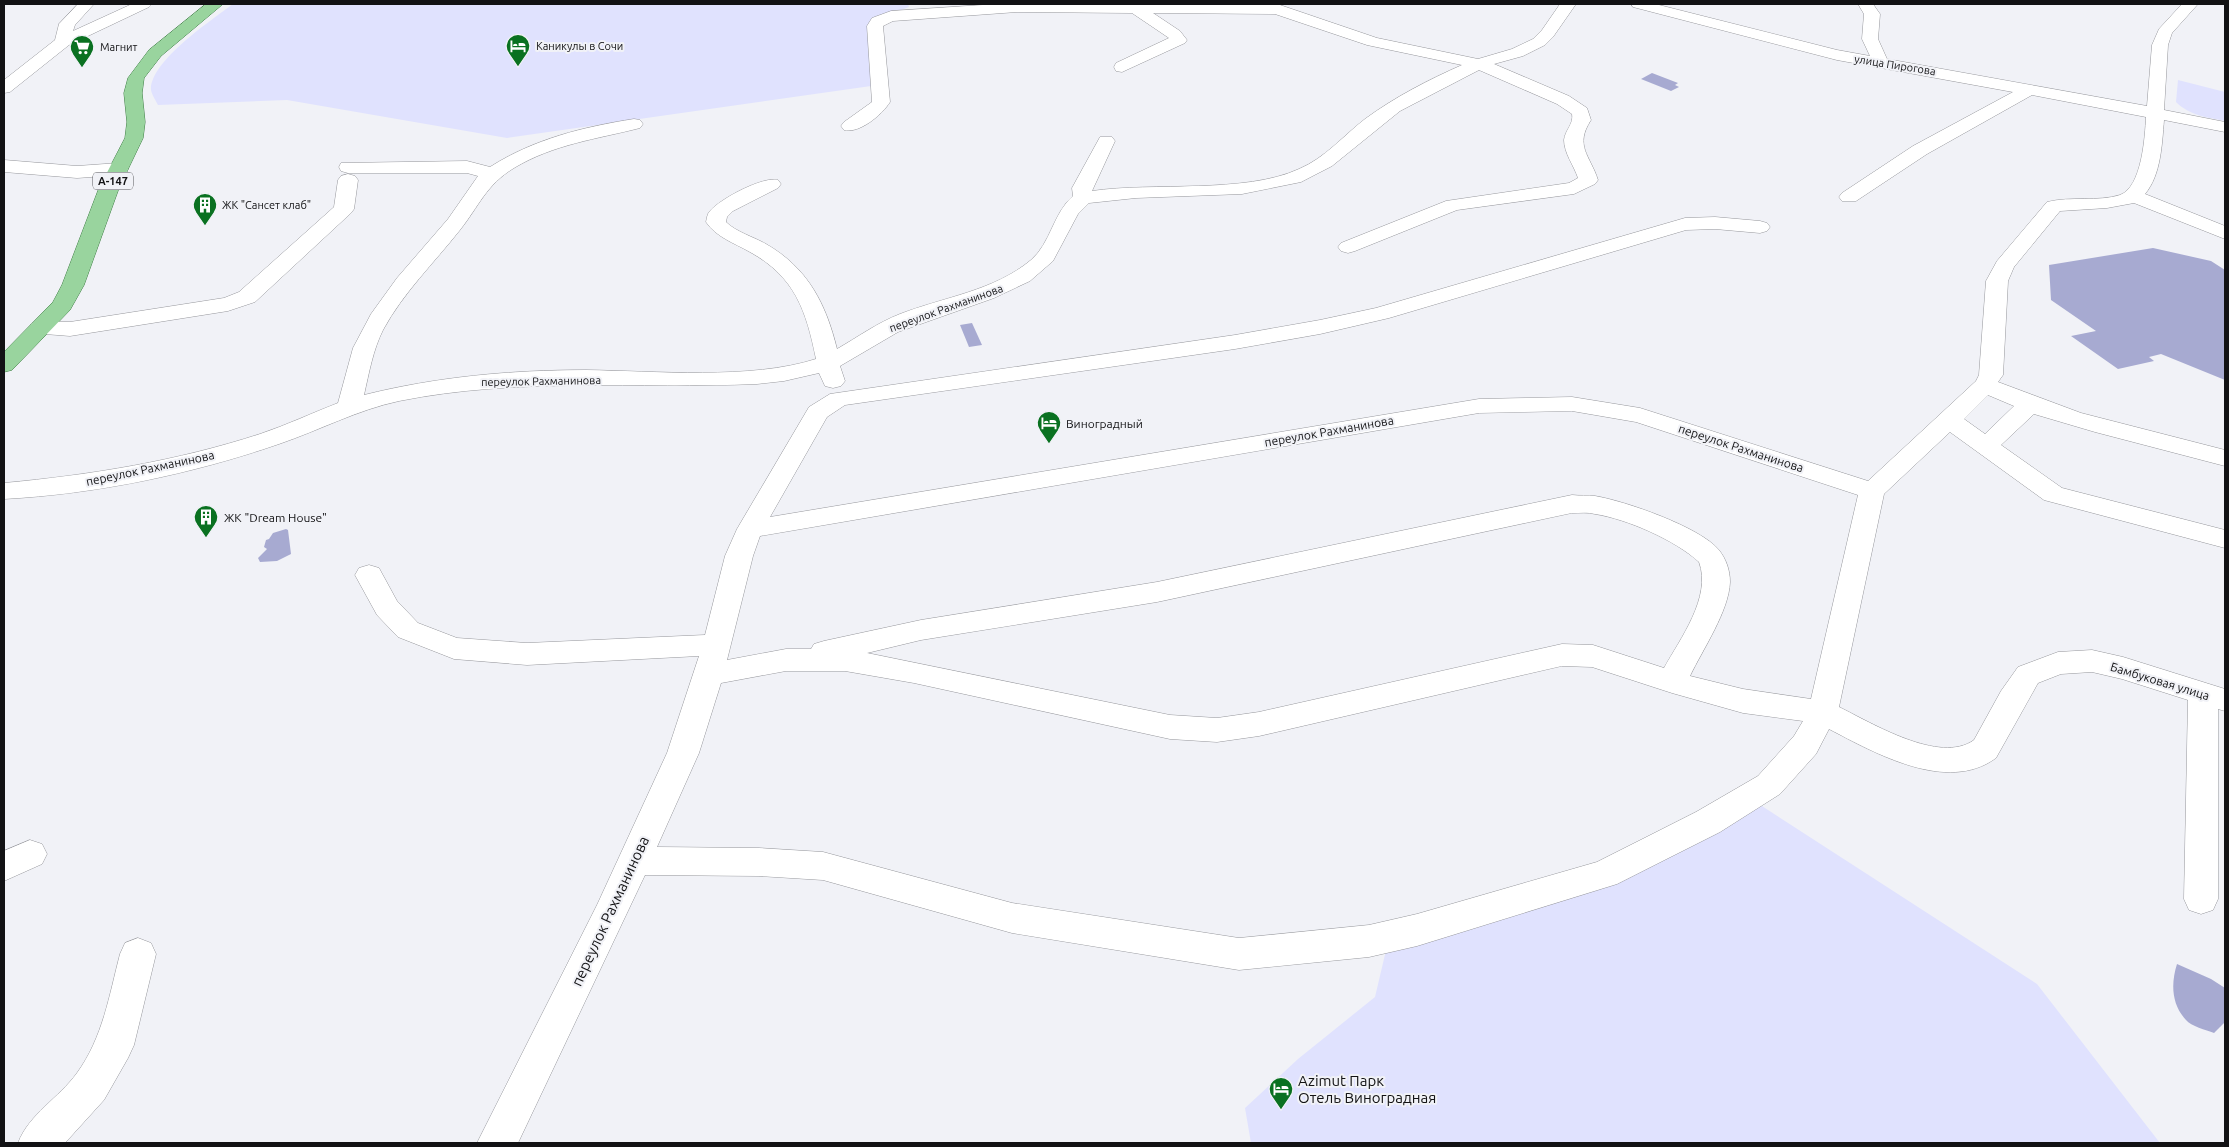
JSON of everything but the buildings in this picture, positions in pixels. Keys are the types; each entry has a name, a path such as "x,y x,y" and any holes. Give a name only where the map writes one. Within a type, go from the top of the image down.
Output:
{"main road":[{"name":"А-147","path":"4,364 62,304 74,285 94,223 134,138 136,122 133,93 136,78 156,53 215,4"}],"street":[{"path":"64,42 67,24 86,4"},
{"path":"4,88 64,42 144,4"},
{"path":"1106,141 1082,188 1083,198 1228,189 1294,178 1308,173 1326,161 1370,123 1428,88 1478,64 1540,42 1548,33 1563,8 1569,4"},
{"name":"улица Пирогова","path":"1638,4 1701,18 1812,50 2031,89 2155,114"},
{"path":"1866,4 1872,14 1870,39 1881,62"},
{"path":"2133,196 2142,186 2153,145 2160,45 2165,32 2190,4"},
{"path":"850,126 878,107 881,102 876,24 891,16 914,9 1017,7 1277,9 1373,42 1478,64 1563,100 1581,112 1582,120 1574,131 1572,139 1588,180 1574,188 1453,205 1348,247"},
{"path":"1122,67 1179,40 1174,34 1136,8"},
{"path":"1849,197 1920,150 2031,89"},
{"path":"2155,114 2225,127"},
{"path":"349,407 364,348 376,323 390,301 430,255 490,175 530,151 568,137 634,124"},
{"path":"4,166 77,172 119,169"},
{"path":"40,328 70,329 228,304 247,297 344,209 348,173 467,167 480,169 490,175"},
{"path":"771,184 717,214 716,222 720,228 783,263 799,278 813,307 838,399"},
{"path":"635,861 759,862 823,866 1012,918 1238,954 1350,943 1417,930 1605,874 1708,822 1769,785 1804,746 1823,712 1872,491 1949,420 1985,385 1992,375 1997,280 2004,265 2054,206 2133,196 2225,233"},
{"name":"переулок Рахманинова","path":"4,491 60,486 210,456 290,431 349,407 404,394 495,380 653,380 788,375 840,358 890,327 981,295 1009,284 1027,274 1042,262 1054,247 1071,207 1083,198"},
{"name":"переулок Рахманинова","path":"497,1143 635,861 683,753 709,674 739,556 750,529 818,412 838,399 1236,342 1320,327 1381,313 1685,224 1715,223 1760,228"},
{"path":"1985,385 2029,405 2225,458"},
{"name":"переулок Рахманинова","path":"750,529 1479,406 1572,404 1640,415 1872,491"},
{"path":"1986,446 2029,405"},
{"path":"1949,420 2053,494 2225,538"},
{"path":"709,674 786,660 921,630 1157,592 1572,504 1595,506 1665,529 1694,543 1708,555 1715,567 1716,585 1712,600 1672,682"},
{"path":"368,575 386,608 408,630 454,648 527,654 715,646"},
{"path":"914,672 910,658 911,645 921,630"},
{"path":"786,660 845,660 914,672 1170,727 1217,730 1259,724 1562,655 1593,656 1672,682 1743,700 1823,712"},
{"name":"Бамбуковая улица","path":"1823,712 1887,745 1942,760 1960,760 1974,757 1985,749 2012,699 2028,675 2058,663 2092,661 2123,668 2214,698"},
{"path":"2201,899 2214,698"},
{"path":"38,1143 90,1087 115,1045 138,954"}],"shaded area":[{"name":"Каникулы в Сочи","path":"233,4 908,4 909,7 872,21 878,85 507,138 287,100 158,105 151,90 153,79 160,67 184,42"},
{"path":"1652,73 1678,83 1675,85 1679,87 1671,91 1641,79"},
{"path":"2178,80 2225,92 2225,121 2205,117 2181,107 2176,102"},
{"path":"2153,248 2211,261 2225,270 2225,380 2161,354 2149,357 2154,361 2118,369 2071,336 2096,331 2051,300 2049,265"},
{"path":"972,323 982,345 969,347 960,325"},
{"path":"288,530 291,554 277,561 260,562 258,558 267,549 264,547 266,540 273,533"},
{"path":"1748,797 2037,984 2160,1143 1251,1143 1245,1108 1298,1059 1375,997 1387,946 1592,882"},
{"path":"2177,964 2211,979 2225,988 2225,1022 2214,1033 2188,1022 2177,1007 2173,986"}],"place":[{"name":"Каникулы в Сочи","path":"518,67"},
{"name":"Магнит","path":"82,68"},
{"name":"ЖК \"Сансет клаб\"","path":"205,226"},
{"name":"Виноградный","path":"1049,444"},
{"name":"ЖК \"Dream House\"","path":"206,538"},
{"name":"Azimut Парк Отель Виноградная","path":"1281,1110"}]}
